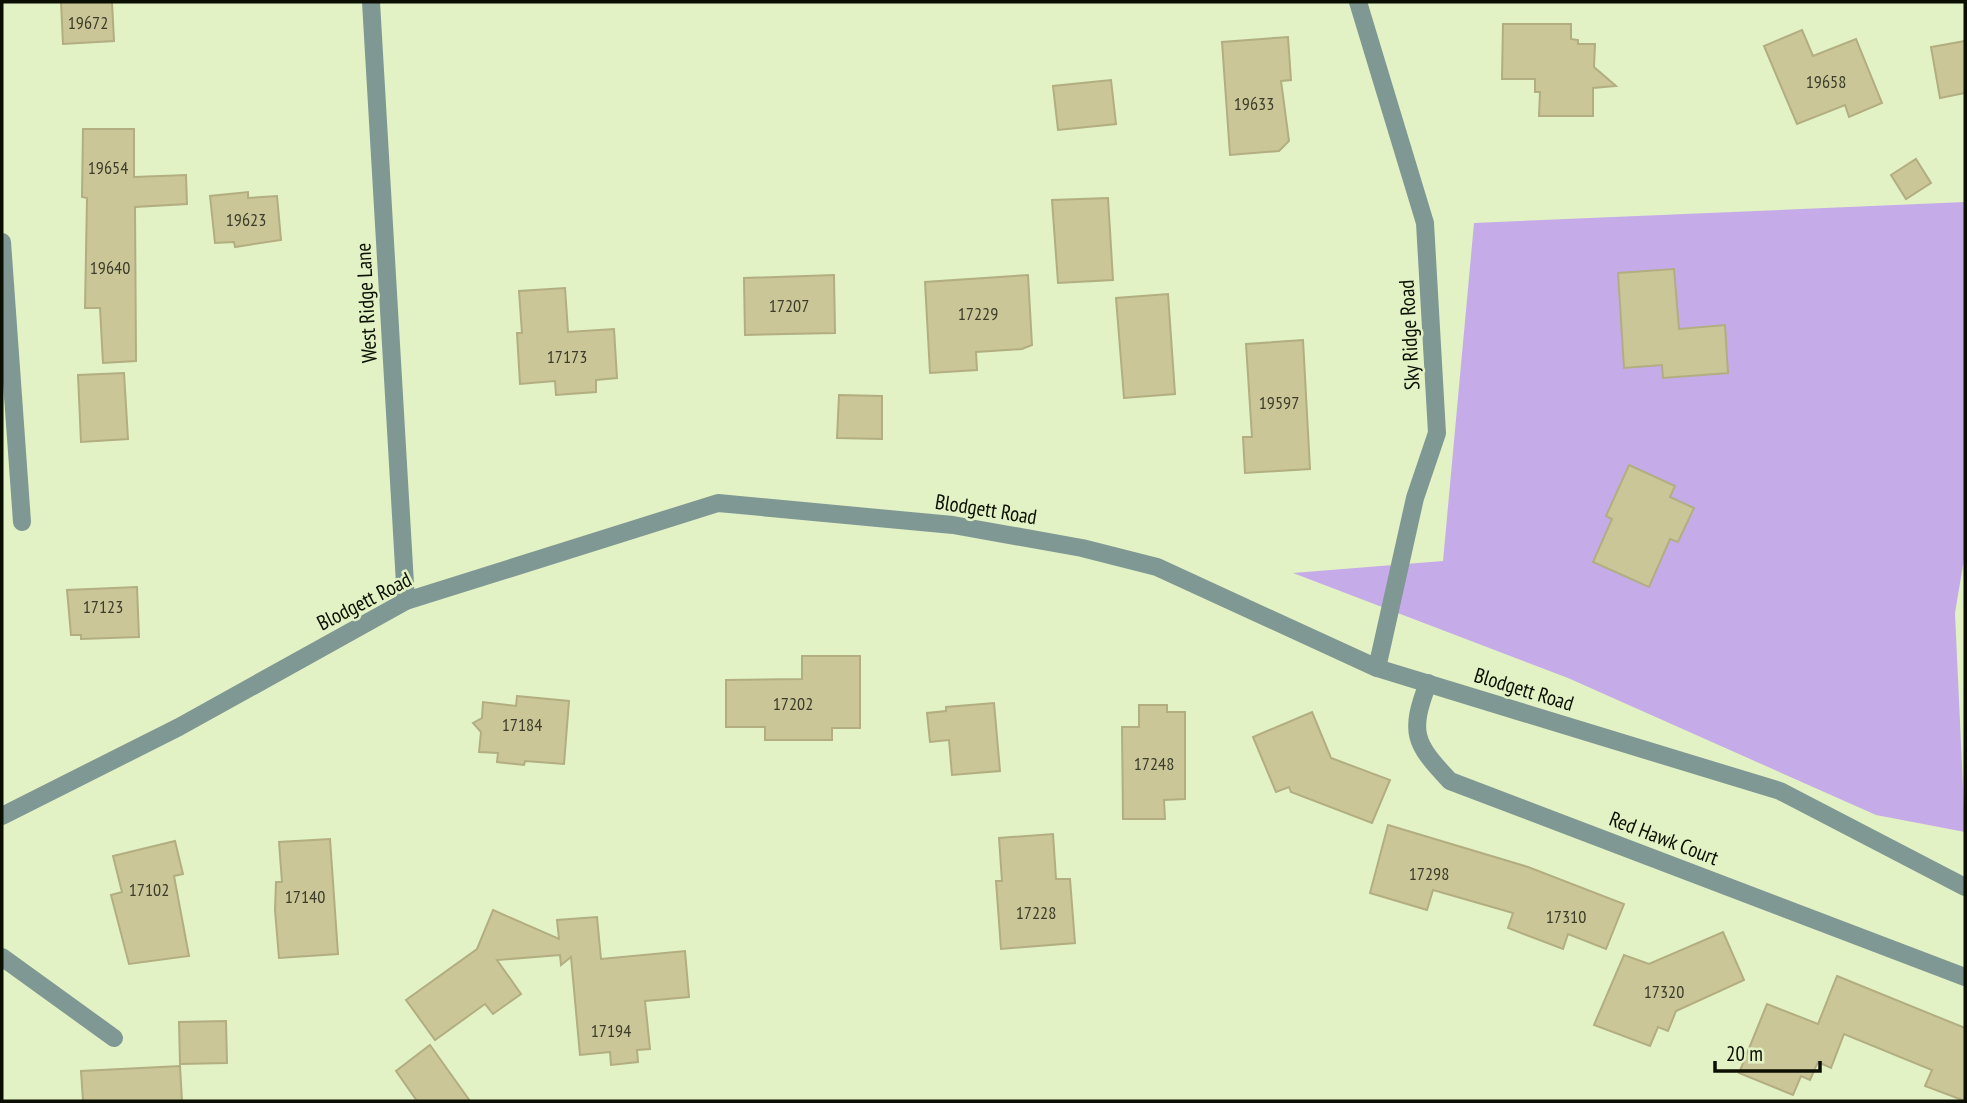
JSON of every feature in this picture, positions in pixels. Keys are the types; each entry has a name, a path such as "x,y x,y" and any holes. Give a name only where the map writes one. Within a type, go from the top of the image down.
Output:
{"street":[{"name":"West Ridge Lane","path":"371,2 405,601"},
{"name":"Sky Ridge Road","path":"1358,2 1425,223 1437,433 1415,498 1377,668"},
{"path":"2,242 4,323 22,522"},
{"name":"Blodgett Road","path":"2,816 179,727 405,601 718,503 953,525 1082,548 1157,567 1377,668 1780,791 1965,887"},
{"name":"Red Hawk Court","path":"1428,683 1416,715 1421,751 1450,780 1965,977"},
{"path":"2,957 114,1038"}],"shaded area":[{"path":"1965,202 1965,553 1955,613 1965,832 1876,815 1568,678 1293,573 1443,561 1474,223"}],"building":[{"path":"61,2 112,2 114,41 63,44"},
{"path":"1503,24 1571,24 1571,39 1578,40 1578,44 1595,44 1594,67 1616,86 1593,88 1593,116 1539,116 1540,92 1535,92 1535,79 1502,79"},
{"path":"1802,30 1813,56 1856,39 1882,103 1849,117 1845,105 1797,124 1764,46"},
{"path":"1288,37 1291,80 1281,81 1289,141 1279,151 1230,155 1222,42"},
{"path":"1965,41 1965,93 1940,98 1931,47"},
{"path":"1111,80 1116,124 1058,130 1053,86"},
{"path":"83,129 134,129 134,177 186,175 187,204 135,207 136,361 103,363 100,308 85,308 87,198 82,197"},
{"path":"1916,159 1931,183 1906,199 1891,175"},
{"path":"248,192 248,198 277,196 281,240 235,247 234,242 215,243 210,196"},
{"path":"1108,198 1113,280 1058,283 1052,200"},
{"path":"1674,269 1679,329 1725,325 1728,373 1663,378 1662,365 1624,368 1618,273"},
{"path":"834,275 835,333 745,335 744,278"},
{"path":"1028,275 1032,345 1022,349 976,352 977,370 930,373 925,282"},
{"path":"565,288 568,332 614,329 617,378 596,380 596,392 556,395 555,381 520,384 517,333 522,333 519,291"},
{"path":"1168,294 1175,394 1124,398 1116,298"},
{"path":"1303,340 1310,469 1245,473 1243,437 1252,437 1246,344"},
{"path":"124,373 128,439 81,442 78,375"},
{"path":"839,395 882,396 882,439 837,438"},
{"path":"1629,465 1675,486 1670,497 1694,508 1678,542 1670,539 1649,587 1593,562 1612,519 1606,516"},
{"path":"137,587 139,637 81,639 81,635 71,635 67,590"},
{"path":"802,656 860,656 860,728 832,728 832,740 765,740 765,727 726,727 726,680 802,679"},
{"path":"517,696 569,701 564,764 525,761 524,765 497,762 498,753 479,752 481,732 473,723 482,718 483,702 516,706"},
{"path":"994,703 1000,771 952,775 949,740 930,742 927,713 946,711 946,707"},
{"path":"1139,705 1167,705 1167,712 1185,712 1185,799 1164,800 1165,819 1123,819 1122,727 1139,727"},
{"path":"1312,712 1331,758 1390,780 1372,823 1291,792 1289,787 1276,792 1253,737"},
{"path":"1388,825 1528,867 1624,904 1606,949 1568,934 1563,949 1508,928 1513,913 1433,890 1427,910 1370,893"},
{"path":"1053,834 1056,879 1070,879 1075,943 1001,949 996,881 1002,881 999,838"},
{"path":"330,839 338,954 279,958 275,910 276,882 282,882 279,842"},
{"path":"175,841 183,874 174,876 189,956 129,964 111,895 122,892 113,856"},
{"path":"493,910 559,939 557,920 597,917 601,959 685,951 689,997 645,1001 650,1049 637,1050 638,1062 611,1065 610,1052 580,1055 571,957 561,965 560,955 497,960 521,994 493,1014 485,1004 435,1040 406,1000 477,949"},
{"path":"1723,932 1744,980 1676,1011 1668,1031 1658,1027 1650,1046 1594,1025 1624,955 1649,964"},
{"path":"1837,976 1965,1028 1965,1101 1925,1086 1932,1070 1844,1034 1831,1068 1818,1062 1810,1080 1801,1076 1793,1095 1739,1073 1767,1004 1818,1024"},
{"path":"226,1021 227,1063 180,1064 179,1022"},
{"path":"430,1045 470,1101 417,1101 396,1071"},
{"path":"180,1066 182,1101 83,1101 81,1071"}]}
